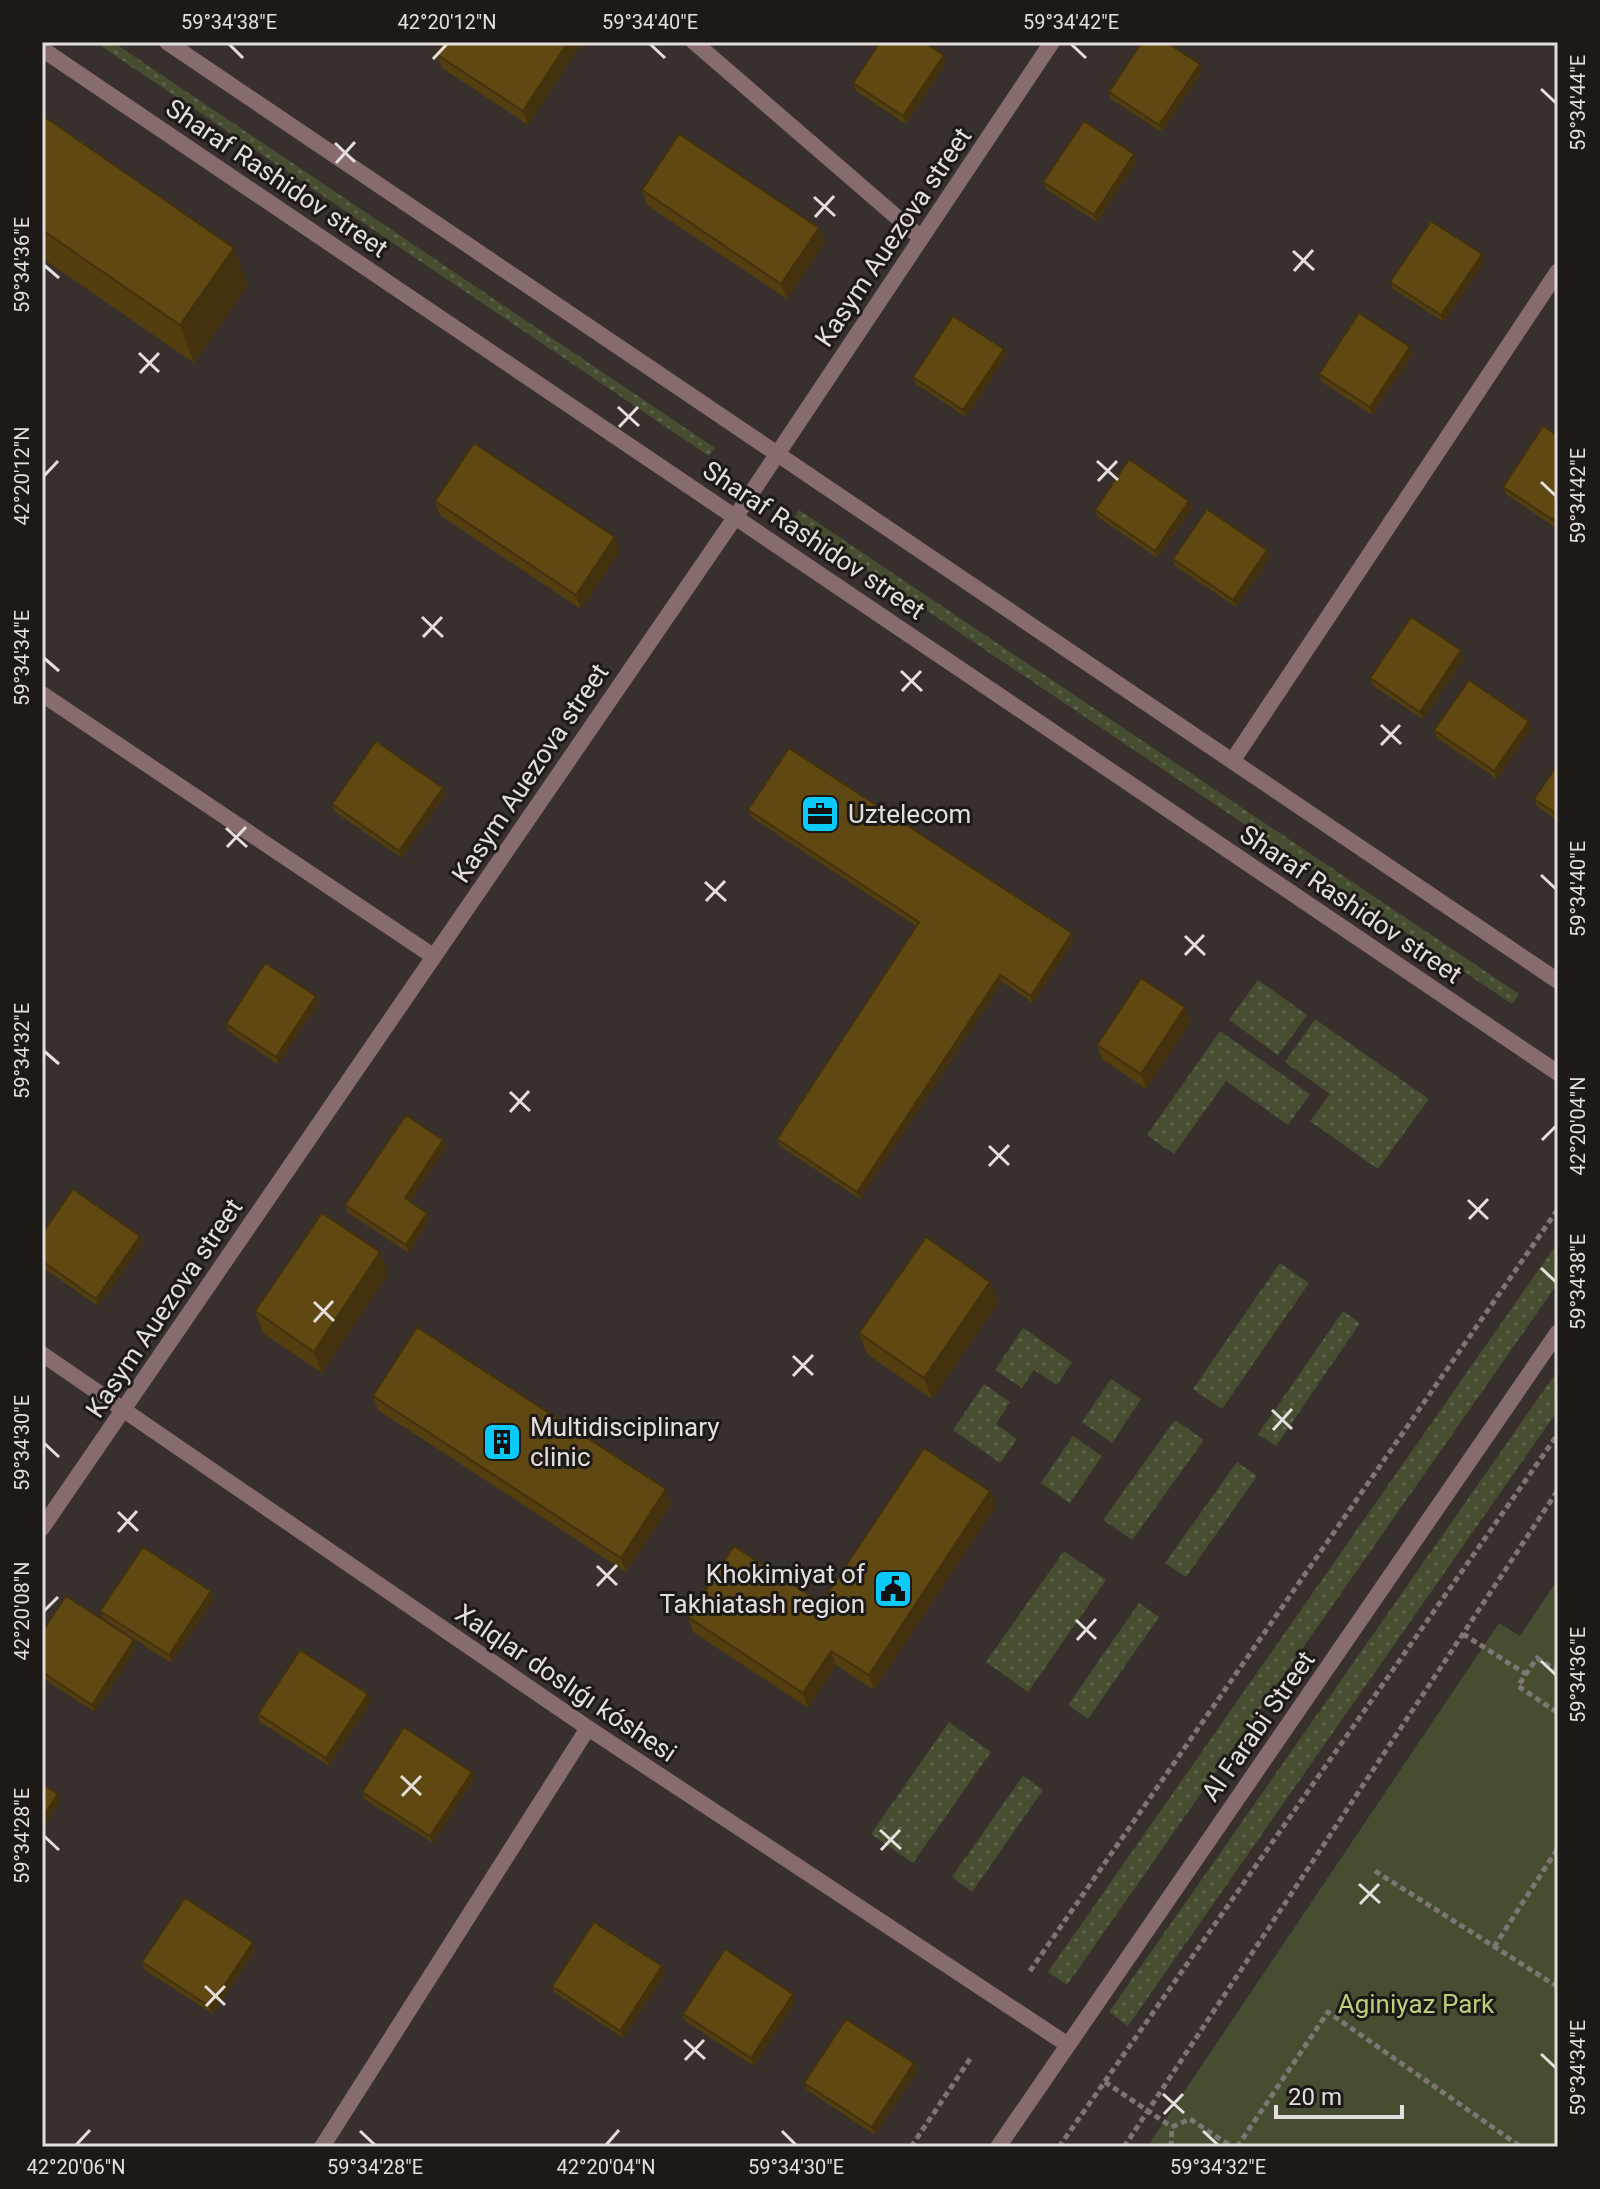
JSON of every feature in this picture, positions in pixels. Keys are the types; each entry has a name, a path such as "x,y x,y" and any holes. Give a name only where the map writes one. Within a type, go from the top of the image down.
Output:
{"street":[{"name":"Sharaf Rashidov street","path":"167,42 1558,981"},
{"path":"694,42 921,238"},
{"name":"Kasym Auezova street","path":"42,1528 736,516 1052,42"},
{"name":"Sharaf Rashidov street","path":"42,49 1558,1073"},
{"path":"1233,760 1558,271"},
{"path":"42,694 433,956"},
{"name":"Al Farabi Street","path":"998,2147 1558,1332"},
{"name":"Xalqlar doslıǵı kóshesi","path":"42,1354 588,1728 1068,2045"},
{"path":"322,2147 588,1728"}],"path":[{"path":"1030,1971 1558,1209"},
{"path":"1059,2147 1558,1434"},
{"path":"1124,2147 1558,1490"},
{"path":"1463,1634 1527,1674"},
{"path":"1558,1672 1537,1658 1518,1686 1558,1713"},
{"path":"1494,1947 1558,1848"},
{"path":"1375,1871 1558,1987"},
{"path":"1172,2127 1190,2119 1235,2147 1328,2012 1521,2147"},
{"path":"911,2147 972,2056"},
{"path":"1105,2082 1172,2127"},
{"path":"1171,2147 1172,2127"}],"green space":[{"path":"95,42 113,42 715,448 709,456"},
{"path":"799,510 1519,994 1512,1004 792,520"},
{"path":"1258,980 1307,1015 1278,1055 1229,1020"},
{"path":"1315,1019 1429,1099 1378,1169 1310,1121 1330,1094 1285,1062"},
{"path":"1220,1031 1310,1094 1288,1125 1226,1081 1174,1154 1147,1135"},
{"path":"1558,1242 1558,1283 1067,1985 1048,1972"},
{"path":"1280,1263 1309,1283 1222,1409 1193,1389"},
{"path":"1343,1311 1360,1323 1276,1446 1258,1434"},
{"path":"1023,1328 1072,1362 1057,1385 1034,1370 1022,1388 995,1370"},
{"path":"1558,1370 1558,1410 1128,2026 1109,2012"},
{"path":"1111,1379 1141,1399 1112,1443 1082,1422"},
{"path":"984,1384 1010,1402 996,1424 1017,1439 1000,1463 953,1430"},
{"path":"1175,1420 1204,1440 1132,1540 1103,1520"},
{"path":"1073,1436 1102,1456 1070,1503 1041,1483"},
{"path":"1237,1462 1257,1476 1186,1577 1165,1563"},
{"path":"1064,1551 1106,1580 1028,1692 986,1662"},
{"name":"Aginiyaz Park","path":"1558,1579 1558,2147 1147,2147 1499,1623 1520,1636"},
{"path":"1139,1603 1159,1617 1088,1719 1068,1705"},
{"path":"949,1722 991,1752 913,1863 871,1834"},
{"path":"1023,1776 1043,1790 972,1892 952,1877"}],"building":[{"path":"444,42 568,42 523,111 436,54"},
{"path":"880,42 923,42 944,55 903,116 853,83"},
{"path":"1142,42 1166,42 1200,64 1159,125 1109,92"},
{"path":"42,115 234,248 180,325 42,230"},
{"path":"1084,121 1134,154 1094,215 1043,182"},
{"path":"679,134 819,228 781,284 642,190"},
{"path":"1431,221 1482,254 1441,315 1390,282"},
{"path":"1359,313 1410,347 1370,407 1319,374"},
{"path":"953,316 1004,349 963,410 913,377"},
{"path":"1543,426 1558,436 1558,513 1553,520 1503,487"},
{"path":"474,443 615,537 576,595 435,501"},
{"path":"1129,459 1189,501 1155,551 1095,510"},
{"path":"1207,509 1267,550 1233,600 1173,559"},
{"path":"1411,617 1461,650 1420,712 1370,678"},
{"path":"1469,680 1529,721 1494,771 1434,730"},
{"path":"376,741 443,788 399,851 332,804"},
{"path":"789,748 1072,933 1031,996 1000,975 857,1192 777,1139 919,922 748,810"},
{"path":"1558,764 1558,815 1534,799"},
{"path":"265,963 316,996 276,1057 226,1024"},
{"path":"1141,978 1185,1007 1141,1074 1097,1045"},
{"path":"406,1115 443,1140 405,1198 427,1213 406,1245 345,1205"},
{"path":"73,1189 140,1236 96,1299 42,1261 42,1234"},
{"path":"322,1213 380,1252 314,1352 255,1311"},
{"path":"926,1237 990,1282 924,1378 859,1333"},
{"name":"Multidisciplinary clinic","path":"417,1327 666,1489 621,1558 373,1396"},
{"name":"Khokimiyat of Takhiatash region","path":"924,1448 990,1491 869,1675 831,1651 803,1693 688,1617 734,1546 821,1603"},
{"path":"143,1547 211,1591 169,1655 100,1611"},
{"path":"66,1596 134,1640 92,1705 42,1672 42,1632"},
{"path":"300,1650 368,1694 326,1758 258,1714"},
{"path":"404,1727 472,1772 430,1836 362,1792"},
{"path":"42,1784 58,1794 42,1818"},
{"path":"185,1898 253,1942 210,2007 142,1962"},
{"path":"594,1922 662,1966 620,2031 552,1986"},
{"path":"725,1949 793,1994 751,2058 683,2014"},
{"path":"846,2019 914,2063 872,2127 804,2083"}],"place":[{"name":"Uztelecom","path":"820,814"},
{"name":"Multidisciplinary clinic","path":"502,1442"},
{"name":"Khokimiyat of Takhiatash region","path":"893,1589"}]}
